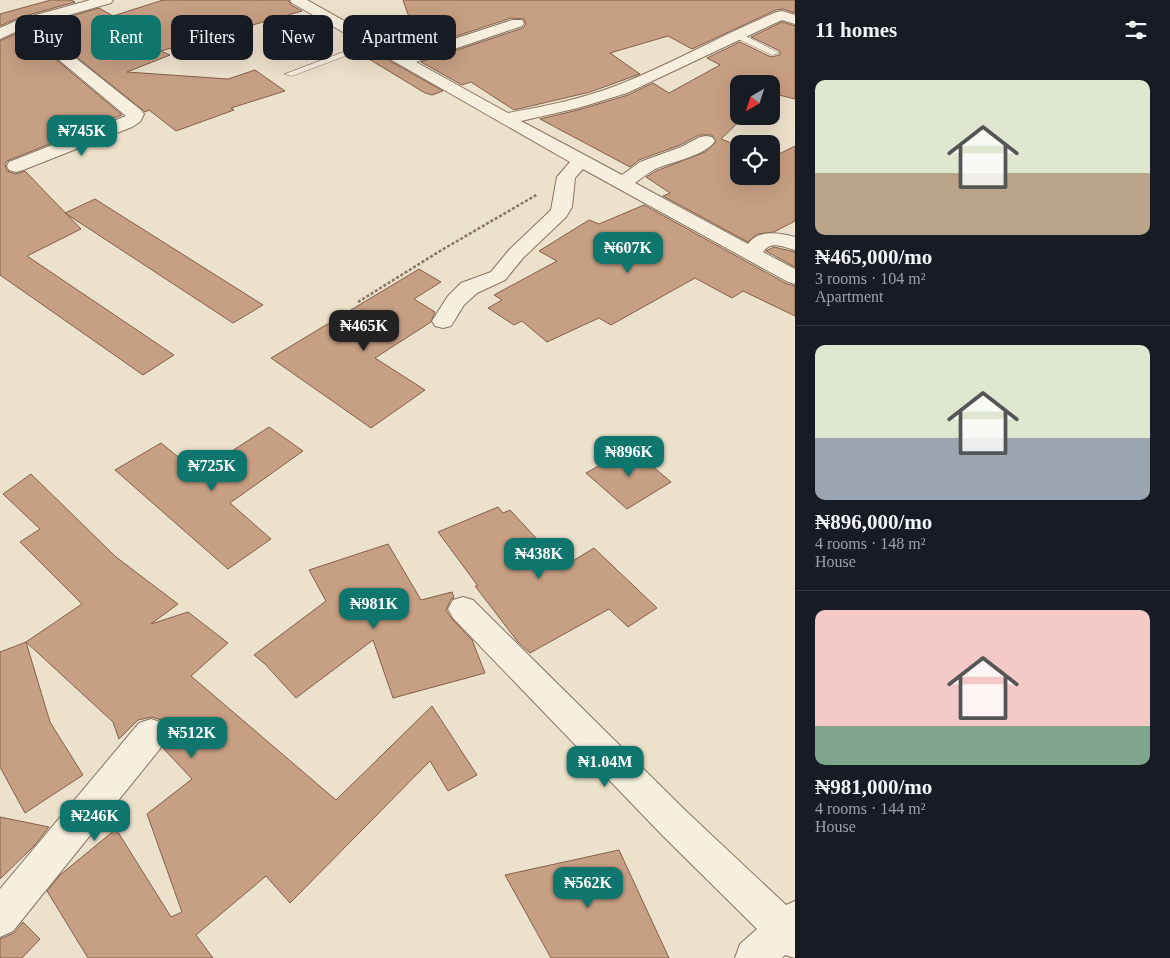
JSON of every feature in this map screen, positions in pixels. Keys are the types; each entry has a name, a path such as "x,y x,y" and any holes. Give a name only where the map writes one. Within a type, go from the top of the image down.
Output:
{"street":[{"path":"52,15 106,0"},
{"path":"297,0 343,27"},
{"path":"505,119 600,97 638,82 782,15 795,20"},
{"path":"403,61 517,24"},
{"path":"0,34 15,27"},
{"path":"16,166 126,123 134,118 135,114 69,60"},
{"path":"403,61 795,278"},
{"path":"623,183 647,166 687,151 706,141"},
{"path":"443,321 456,301 469,288 498,276 516,254 559,213 562,207 566,177 582,160"},
{"path":"751,254 759,242 776,238 795,244"},
{"path":"463,609 675,824 792,930 754,958"},
{"path":"0,918 151,734"}],"lane":[{"path":"737,35 776,53"},
{"path":"289,74 343,55"}],"path":[{"path":"358,302 566,177"}],"building":[{"path":"51,0 71,0 75,2 29,15 15,15 15,19 0,26 0,14"},
{"path":"163,0 288,0 291,5 302,11 288,15 263,15 263,22 253,25 253,15 171,15 171,48 161,51 161,15 116,15"},
{"path":"403,0 795,0 795,13 783,9 776,10 692,49 668,36 610,53 640,74 590,92 514,110 471,82 462,85 421,62 427,60 456,60 456,50 523,28 526,24 524,19 511,18 456,36 456,15 408,15"},
{"path":"99,8 111,15 91,15 91,60 157,60 127,72 228,79 255,70 285,91 231,108 234,110 176,131 149,110 145,112 80,60 81,15 75,15"},
{"path":"782,22 795,26 795,99 780,95 780,75 730,75 730,125 736,125 721,139 730,142 730,185 780,185 780,154 795,146 795,221 774,232 757,234 748,242 663,196 670,193 646,177 656,171 705,152 716,142 712,135 699,135 680,145 639,160 630,167 540,119 628,95 653,83 669,93 720,65 707,58 740,42 771,57 780,55 780,51 751,37"},
{"path":"15,34 15,60 57,60 122,115 7,161 5,165 7,171 15,174 25,171 81,229 27,256 174,355 143,375 0,275 0,41"},
{"path":"161,51 170,55 161,59"},
{"path":"371,60 388,60 443,91 432,95 425,93"},
{"path":"95,199 263,305 233,323 65,213"},
{"path":"644,205 787,284 795,286 795,316 743,291 732,298 695,278 611,325 599,318 547,342 522,321 514,325 488,308 502,300 494,295 557,261 539,251 589,220 599,224"},
{"path":"774,247 795,252 795,267 766,251"},
{"path":"419,269 441,282 414,299 435,312 431,322 375,358 425,390 371,428 271,358"},
{"path":"269,427 303,451 230,503 271,539 228,569 115,470 161,443 198,473"},
{"path":"631,448 671,482 627,509 586,473"},
{"path":"31,474 116,557 178,604 151,624 188,612 228,643 191,676 336,800 432,706 477,775 448,791 430,761 290,903 266,876 196,935 213,958 88,958 47,891 60,875 116,829 171,917 182,912 147,814 192,779 163,748 169,735 164,721 152,717 138,720 119,739 113,722 26,642 82,604 20,542 40,529 3,494"},
{"path":"498,507 503,513 510,510 563,567 594,548 657,608 628,627 609,609 530,653 518,642 475,586 478,586 438,532"},
{"path":"388,544 421,600 452,592 454,598 451,599 446,610 472,640 485,673 393,698 373,640 296,698 265,664 254,655 326,601 309,570"},
{"path":"26,642 50,722 83,775 25,813 0,767 0,652"},
{"path":"0,817 49,827 34,846 0,879"},
{"path":"619,850 669,958 551,958 505,875"},
{"path":"23,922 40,939 22,958 0,958 0,939 14,933"}]}
